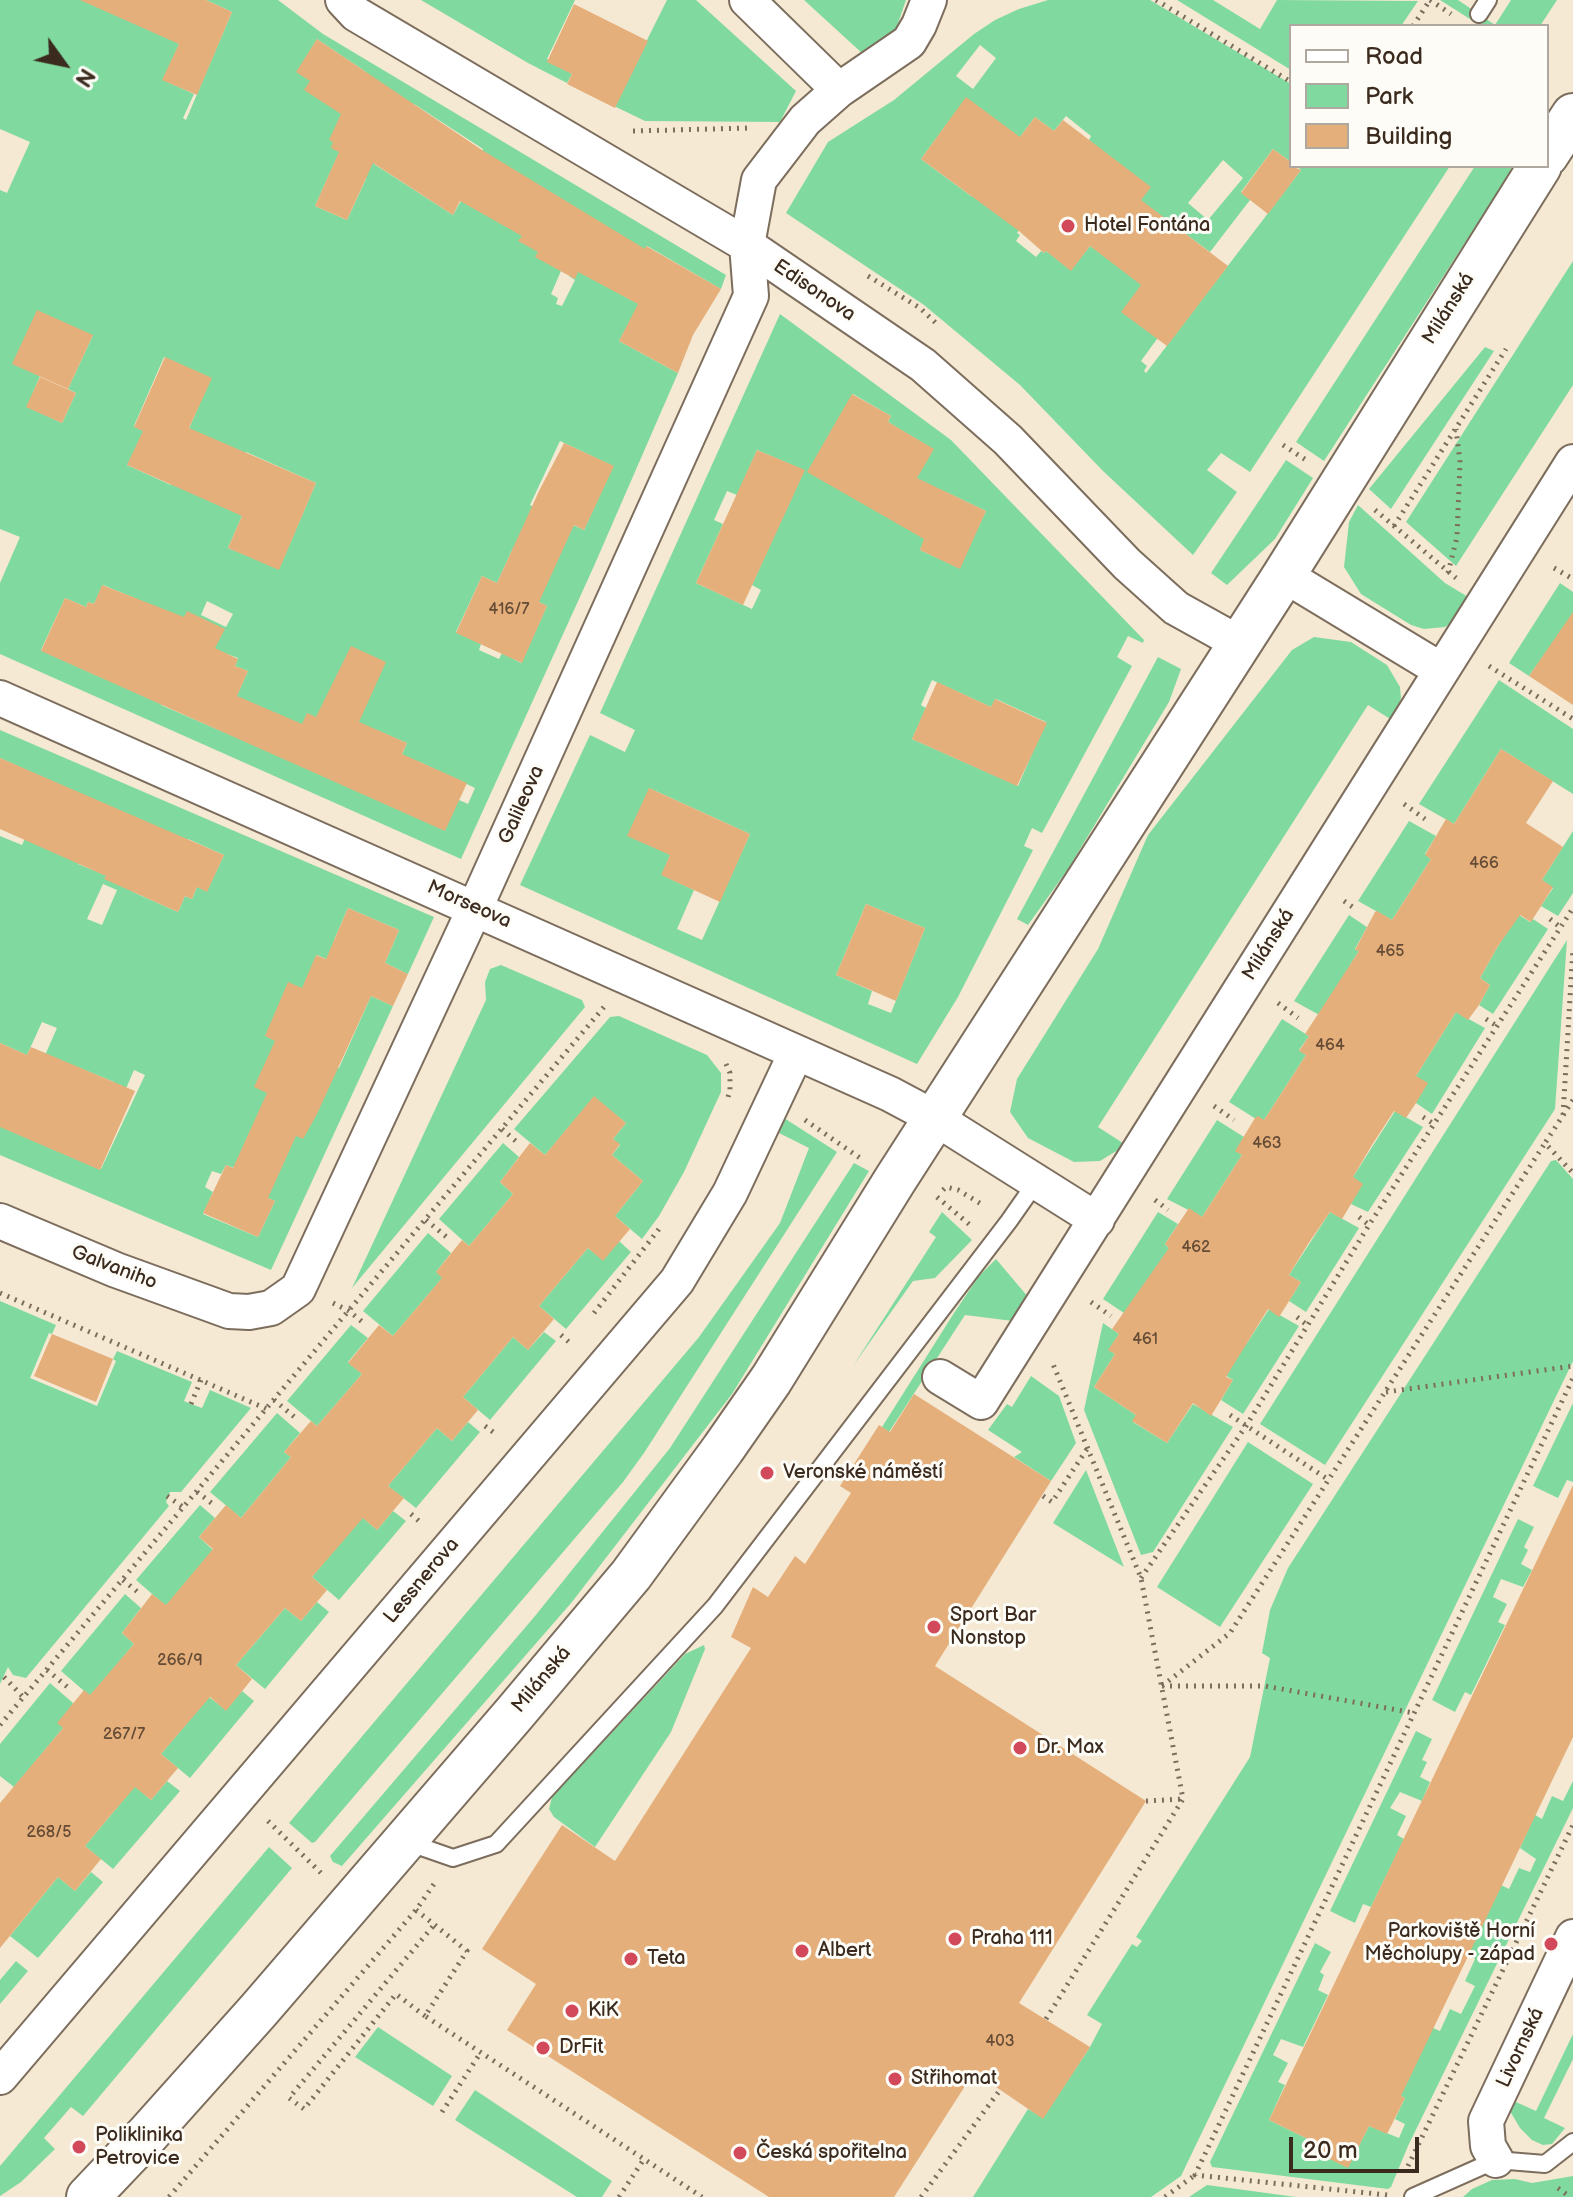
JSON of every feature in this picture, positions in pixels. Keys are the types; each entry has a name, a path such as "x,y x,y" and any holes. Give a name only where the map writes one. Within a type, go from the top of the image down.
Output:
{"street":[{"name":"Edisonova","path":"343,0 356,14 747,245 923,365 1008,440 1127,564 1176,608 1239,643"},
{"path":"747,0 839,90"},
{"name":"Galileova","path":"229,1311 249,1312 271,1308 291,1296 302,1282 475,908 751,296 747,245 759,180 800,127 839,90 909,42 929,0"},
{"path":"1549,152 1573,115"},
{"name":"Milánská","path":"88,2197 147,2135 354,1901 631,1575 771,1380 935,1118 1284,575 1539,168"},
{"name":"Milánská","path":"940,1377 981,1402 1573,462"},
{"path":"1284,575 1441,670"},
{"name":"Morseova","path":"0,698 890,1094 935,1118"},
{"name":"Lessnerova","path":"0,2077 677,1281 730,1193 796,1053"},
{"path":"935,1118 1097,1220"},
{"name":"Galvaniho","path":"0,1221 116,1270 229,1311"},
{"name":"Livornská","path":"1496,2160 1488,2146 1486,2121 1573,1937"}],"lane":[{"path":"405,1842 453,1858 496,1844 715,1606 1037,1181"},
{"path":"1413,2197 1496,2160 1545,2164 1573,2142"}],"path":[{"path":"1156,0 1289,81"},
{"path":"1414,24 1430,0"},
{"path":"632,131 800,127"},
{"path":"1394,526 1506,349"},
{"path":"1448,573 1457,522 1460,462 1456,428"},
{"path":"1342,482 1448,573 1486,600"},
{"path":"1547,578 1560,558"},
{"path":"1554,568 1573,579"},
{"path":"1483,679 1498,655"},
{"path":"1491,666 1573,719"},
{"path":"1395,816 1411,791"},
{"path":"1403,804 1425,819"},
{"path":"1335,913 1350,888"},
{"path":"1343,900 1354,908"},
{"path":"1141,1578 1246,1426 1369,1225 1573,908"},
{"path":"1550,919 1560,927"},
{"path":"1563,1115 1573,948"},
{"path":"1270,1016 1286,991"},
{"path":"0,1725 609,1002"},
{"path":"1278,1003 1298,1018"},
{"path":"1486,1019 1497,1026"},
{"path":"724,1058 730,1073 726,1103"},
{"path":"1206,1119 1222,1093"},
{"path":"1162,1686 1230,1633 1573,1100"},
{"path":"1214,1106 1234,1120"},
{"path":"1423,1117 1434,1124"},
{"path":"502,1129 518,1143"},
{"path":"1545,1143 1573,1173"},
{"path":"1147,1212 1155,1200 1168,1210"},
{"path":"1359,1217 1369,1225"},
{"path":"426,1220 449,1239"},
{"path":"590,1317 661,1225"},
{"path":"636,1245 643,1251"},
{"path":"0,1293 267,1409"},
{"path":"1084,1314 1097,1293"},
{"path":"1091,1302 1111,1316"},
{"path":"349,1311 366,1325"},
{"path":"1297,1317 1307,1325"},
{"path":"560,1353 569,1342 561,1335"},
{"path":"1046,2019 1183,1799 1141,1578 1053,1364 1061,1351"},
{"path":"1385,1392 1573,1366"},
{"path":"1165,2197 1195,2175 1573,1378"},
{"path":"191,1404 201,1380"},
{"path":"274,1400 298,1420"},
{"path":"1230,1415 1329,1480"},
{"path":"484,1444 503,1421"},
{"path":"485,1426 493,1432"},
{"path":"1043,1496 1052,1502 1088,1448"},
{"path":"197,1492 214,1505"},
{"path":"167,1496 183,1507"},
{"path":"410,1533 428,1510"},
{"path":"411,1514 419,1521"},
{"path":"123,1580 140,1594"},
{"path":"47,1669 71,1690"},
{"path":"4,1677 24,1698"},
{"path":"1162,1686 1265,1686 1414,1713"},
{"path":"240,1796 310,1863 394,1935"},
{"path":"1146,1801 1183,1799"},
{"path":"1407,2167 1573,1825"},
{"path":"169,2197 416,1910 453,1858"},
{"path":"416,1910 467,1951 425,2016"},
{"path":"434,1925 289,2098 304,2109 396,1994 702,2197"},
{"path":"442,2112 481,2052"},
{"path":"921,2197 1000,2090"},
{"path":"619,2197 644,2159"},
{"path":"1195,2175 1394,2196"},
{"path":"1563,2192 1570,2197"}],"green space":[{"path":"0,0 137,0 179,44 163,80 194,94 183,118 186,120 232,12 206,0 278,0 323,34 726,275 721,289 647,246 618,293 639,304 619,341 678,373 461,859 0,654 0,583 20,537 0,529 0,190 7,193 30,142 0,129","holes":["317,39 366,72 346,103 297,72","414,104 483,149 454,193 462,199 453,215 374,164","337,157 353,163 350,172 366,179 347,220 315,206","541,247 582,253 569,276 575,280 562,306 556,304 558,298 551,294 561,271","93,335 68,389 76,393 62,423 27,407 40,376","164,357 211,378 181,447 182,461 171,485 127,465 145,432 134,426","560,441 613,466 584,530 530,505","246,452 316,483 279,569 228,548 242,516 240,465","513,548 539,602 547,606 521,663 502,653 499,659 479,650 481,644 456,632 482,576 497,583","103,585 137,599 102,678 41,650 65,598 86,607 88,602 94,604","207,601 233,614 226,627 201,615","187,612 194,647 224,660 227,654 238,658 235,666 248,671 221,731 161,705 170,681 162,667","374,729 407,743 399,761 420,762 475,788 468,804 459,800 348,787"]},
{"path":"421,0 575,0 547,59 572,74 567,83"},
{"path":"667,0 696,0 796,91 780,122 645,121 614,106"},
{"path":"804,0 906,0 895,32 863,54"},
{"path":"1048,0 1150,0 1289,83 1289,161 1273,149 1241,192 1250,200 1210,252 1183,232 1157,339 1141,361 1147,366 1146,373 1301,170 1298,168 1449,168 1250,472 1221,453 1207,470 1237,492 1193,555 1103,471 1020,385 924,305 786,213 828,142 894,100 995,20","holes":["980,45 996,58 973,89 956,76","957,110 1016,135 971,196 921,159","1066,116 1091,136 1100,253 1090,246 1071,270 1046,251 1041,251 1036,257 1016,241 1020,235 1017,233 1068,167 1017,141 1035,117 1054,131","1223,160 1243,178 1208,220 1188,203"]},
{"path":"1177,0 1213,0 1260,29 1277,0 1418,1 1402,24 1289,24 1289,69"},
{"path":"1440,0 1458,0 1494,24 1478,24"},
{"path":"1511,0 1557,0 1541,24 1496,24"},
{"path":"1474,168 1511,168 1324,461 1296,442"},
{"path":"1573,261 1573,385 1456,566 1406,522"},
{"path":"780,314 951,440 1144,640 1143,643 1128,636 1117,657 1132,666 1042,833 1032,828 1024,846 1033,850 958,997 917,1064 520,885 590,735 625,752 635,730 600,713","holes":["853,394 891,416 888,422 933,449 824,444","757,450 804,470 752,585 761,590 752,609 696,583 723,524 714,520 727,491 737,495","946,492 986,511 959,568 920,550","932,680 991,707 996,699 1046,722 1018,786 912,739 926,708 921,705","649,788 750,834 702,940 677,929 694,890 662,875 670,855","866,904 925,928 891,1013 868,1004 872,991 836,975"]},
{"path":"1485,347 1494,351 1391,509 1369,489"},
{"path":"1286,460 1313,478 1275,539 1227,585 1211,573"},
{"path":"1358,505 1445,583 1473,600 1465,613 1445,627 1424,629 1411,625 1361,594 1344,567 1349,522"},
{"path":"1560,583 1573,592 1573,636 1548,649 1529,676 1509,663"},
{"path":"1314,637 1351,642 1387,665 1400,687 1401,698 1395,722 1368,705 1098,1127 1126,1145 1100,1161 1074,1162 1028,1138 1010,1112 1017,1079 1098,949 1148,835 1292,650"},
{"path":"1158,657 1181,669 1169,702 1068,869 1028,925 1017,919"},
{"path":"1499,680 1573,729 1573,794 1501,749 1454,824 1419,804"},
{"path":"0,730 434,917 408,974 385,963 399,930 348,908 334,940 347,945 366,976 317,955 304,989 288,983 266,1036 339,1068 371,996 393,1006 271,1270 0,1155 0,1127 27,1096 57,1028 42,1022 27,1055 0,1043 0,836 22,845 51,781 0,758","holes":["90,798 145,821 126,866 110,877 78,864 84,850","188,839 224,855 207,891 197,887 192,899 185,896 178,912 133,892 151,845 181,857","103,884 117,890 102,925 87,919","80,1068 114,1082 103,1107 116,1112 134,1070 145,1075 101,1169 47,1147","247,1138 287,1155 281,1168 241,1151","226,1165 242,1171 236,1185 275,1201 258,1237 203,1214 213,1192 205,1187 212,1171 221,1174"]},
{"path":"1409,821 1436,836 1425,854 1431,859 1392,920 1358,901"},
{"path":"1573,831 1573,893 1558,916 1541,906 1553,888 1542,880"},
{"path":"1349,915 1367,927 1355,949 1359,951 1350,965 1359,971 1321,1016 1294,1001"},
{"path":"1519,915 1530,922 1533,919 1548,929 1493,1014 1479,1005 1490,985 1480,978"},
{"path":"1567,940 1555,1109 1325,1465 1260,1424"},
{"path":"501,965 582,1000 585,1007 352,1288 486,1000 485,982 490,969"},
{"path":"1456,1012 1485,1028 1432,1114 1416,1103 1416,1076"},
{"path":"619,1016 707,1055 721,1073 721,1092 684,1172 642,1239 615,1216 643,1181 612,1155 620,1145 613,1139 626,1123 594,1097 545,1155 514,1129 610,1017"},
{"path":"1282,1019 1309,1036 1299,1050 1306,1055 1264,1120 1256,1119 1229,1102"},
{"path":"1395,1111 1423,1127 1368,1212 1351,1204 1353,1177"},
{"path":"784,1118 837,1152 644,1453 623,1482 312,1843 289,1823 699,1337 780,1223 809,1148 775,1131"},
{"path":"1217,1120 1244,1137 1236,1151 1242,1155 1202,1217 1167,1199"},
{"path":"503,1143 519,1157 500,1182 513,1194 469,1246 439,1219"},
{"path":"1556,1160 1573,1179 1573,1361 1181,2176 1151,2197 973,2197 1028,2109 1043,2118 1090,2047 1102,2024 1087,2015 1132,1944 1137,1947 1142,1941 1136,1937 1250,1757 1270,1658 1262,1653 1270,1610 1288,1568 1551,1161"},
{"path":"854,1163 869,1171 732,1394 572,1602 342,1866 333,1862 330,1856 535,1616 670,1448"},
{"path":"942,1212 972,1240 935,1278 913,1281 853,1366 936,1237 929,1232"},
{"path":"1158,1212 1178,1224 1165,1244 1169,1248 1130,1317 1103,1299"},
{"path":"1330,1212 1359,1228 1306,1312 1289,1301 1301,1282 1289,1275"},
{"path":"428,1233 451,1253 436,1272 443,1277 393,1336 363,1311"},
{"path":"619,1241 631,1252 566,1329 539,1306 588,1248 603,1260"},
{"path":"996,1259 1029,1298 1013,1321 965,1315 889,1432 882,1427 979,1276"},
{"path":"0,1301 56,1325 52,1334 49,1333 30,1378 97,1406 116,1361 113,1359 117,1351 192,1382 184,1401 191,1404 202,1408 210,1390 251,1408 181,1492 170,1492 166,1502 169,1506 26,1678 13,1675 8,1667 0,1684"},
{"path":"1269,1309 1299,1326 1243,1414 1221,1400 1233,1380 1215,1369 1247,1343"},
{"path":"1103,1323 1119,1334 1109,1350 1115,1354 1094,1387 1136,1415 1133,1422 1167,1443 1193,1404 1233,1427 1153,1552 1141,1555 1084,1410"},
{"path":"351,1325 368,1338 348,1362 362,1374 317,1426 287,1401"},
{"path":"544,1332 556,1341 490,1420 463,1397 513,1337 528,1350"},
{"path":"1031,1376 1059,1396 1076,1443 1051,1481 1014,1457 1022,1452 988,1430 1007,1404 1012,1407"},
{"path":"1573,1403 1573,1482 1567,1480 1558,1498 1533,1486"},
{"path":"277,1413 300,1433 284,1452 291,1457 241,1518 210,1492"},
{"path":"468,1422 480,1432 416,1508 388,1486 437,1428 452,1441"},
{"path":"1248,1442 1313,1484 1220,1627 1157,1587"},
{"path":"1086,1470 1124,1567 1053,1523"},
{"path":"200,1505 215,1518 199,1537 213,1550 166,1606 136,1580"},
{"path":"393,1511 406,1521 339,1600 312,1577 362,1517 377,1530"},
{"path":"1518,1519 1534,1527 1524,1547 1528,1550 1521,1564 1532,1570 1523,1587 1501,1579 1493,1597 1507,1604 1498,1622 1505,1625 1471,1695 1465,1692 1455,1712 1432,1700"},
{"path":"125,1594 141,1608 122,1633 134,1644 90,1696 61,1671"},
{"path":"317,1602 329,1612 265,1689 236,1665 285,1608 301,1621"},
{"path":"704,1645 671,1732 595,1847 554,1817 549,1809 552,1797 685,1654"},
{"path":"50,1683 73,1703 63,1728 14,1787 0,1776 0,1744"},
{"path":"242,1691 254,1701 190,1778 161,1754 209,1697 226,1710"},
{"path":"1416,1731 1432,1739 1422,1760 1427,1762 1420,1777 1430,1782 1422,1801 1400,1792 1390,1808 1406,1816 1397,1835 1404,1839 1371,1907 1363,1904 1355,1923 1330,1911"},
{"path":"167,1781 180,1791 113,1869 85,1846 135,1786 151,1800"},
{"path":"1573,1781 1573,1808 1408,2146 1391,2187 1212,2167 1210,2162 1315,1943 1331,1952 1320,1972 1324,1975 1318,1990 1328,1995 1303,2047 1281,2039 1273,2055 1288,2063 1278,2082 1285,2085 1269,2120 1314,2142 1311,2150 1348,2167 1369,2126 1399,2138 1405,2124 1395,2119 1405,2098 1387,2089 1433,2028 1440,2031 1450,2009 1461,2014 1475,1986 1465,1981 1475,1959 1468,1955 1501,1885 1509,1889 1519,1868 1530,1872 1536,1859 1520,1848 1535,1815 1542,1819 1552,1796 1563,1801"},
{"path":"269,1847 292,1868 83,2116 71,2107 44,2138 55,2149 21,2182 0,2196 0,2166"},
{"path":"91,1872 103,1882 38,1958 10,1936 58,1877 75,1891"},
{"path":"16,1961 28,1971 0,2004 0,1980"},
{"path":"378,2027 452,2076 433,2106 355,2057"},
{"path":"1573,2034 1573,2059 1544,2118 1565,2128 1552,2144 1543,2145 1532,2140 1520,2128 1510,2111 1507,2098 1536,2111"},
{"path":"475,2090 612,2181 602,2197 577,2197 455,2120"},
{"path":"1573,2176 1573,2197 1463,2197 1492,2180 1515,2179 1532,2183"},
{"path":"1207,2185 1296,2197 1189,2197"}],"building":[{"path":"80,0 206,0 232,12 197,95 162,80 179,44"},
{"path":"574,4 648,41 615,108 567,84 572,74 547,62"},
{"path":"317,39 482,150 645,249 646,246 721,289 693,335 678,373 619,341 638,304 578,272 575,279 535,257 538,252 518,241 522,236 460,201 453,215 373,163 347,220 315,206 339,152 331,148 333,142 329,140 341,114 304,90 310,81 296,72"},
{"path":"966,97 1020,137 1035,117 1054,131 1063,120 1151,187 1141,200 1228,266 1167,346 1121,312 1141,285 1090,246 1071,271 921,159"},
{"path":"1273,149 1289,161 1289,168 1301,170 1268,214 1241,193"},
{"path":"37,310 93,335 68,389 12,364"},
{"path":"165,357 212,378 189,428 316,483 279,570 228,548 242,516 127,465 143,431 134,427"},
{"path":"40,377 76,393 62,423 26,407"},
{"path":"852,394 891,416 888,422 934,449 917,478 986,511 960,569 920,550 924,539 807,472"},
{"path":"564,443 614,466 584,530 574,525 539,602 547,606 522,663 456,633 482,576 497,583"},
{"path":"757,450 805,470 743,605 696,583"},
{"path":"102,585 184,617 187,611 225,629 215,648 238,659 235,666 248,671 237,696 302,724 307,713 316,717 351,646 386,662 359,722 407,743 402,754 467,783 445,831 41,651 65,598 86,607 88,602 94,604"},
{"path":"1573,612 1573,705 1529,676"},
{"path":"937,682 991,707 995,699 1047,723 1017,786 912,739"},
{"path":"1501,749 1553,781 1526,823 1563,847 1542,880 1553,887 1531,922 1520,915 1498,946 1480,978 1490,985 1479,1005 1468,1020 1456,1012 1416,1076 1428,1083 1416,1103 1406,1118 1394,1111 1353,1177 1363,1184 1342,1219 1330,1212 1308,1244 1289,1275 1301,1282 1279,1317 1268,1309 1226,1377 1233,1380 1211,1416 1193,1403 1167,1443 1132,1421 1136,1415 1094,1387 1115,1354 1108,1350 1119,1334 1112,1329 1169,1248 1165,1244 1189,1208 1202,1217 1242,1155 1235,1151 1255,1118 1258,1116 1264,1120 1306,1055 1299,1051 1309,1036 1305,1034 1359,951 1355,950 1375,912 1392,920 1431,859 1425,855 1446,819 1454,824"},
{"path":"0,758 224,855 207,892 197,887 192,899 185,896 178,912 0,829"},
{"path":"649,788 750,834 720,902 661,875 670,855 627,836"},
{"path":"866,904 925,928 896,1001 836,975"},
{"path":"348,908 399,930 385,963 408,974 393,1006 371,996 317,1114 303,1139 296,1136 268,1198 275,1201 258,1237 203,1213 226,1165 233,1168 267,1093 254,1087 275,1041 265,1036 288,982 302,988 316,955 326,959"},
{"path":"0,1043 27,1055 31,1047 135,1091 100,1170 0,1127"},
{"path":"594,1096 626,1123 613,1139 620,1144 612,1155 643,1181 615,1216 630,1229 603,1261 588,1248 539,1306 554,1319 528,1350 513,1337 463,1397 478,1410 452,1441 437,1428 388,1486 404,1498 377,1530 363,1518 312,1577 327,1590 301,1621 285,1608 236,1665 252,1679 226,1711 210,1697 161,1754 178,1768 151,1800 135,1787 85,1846 101,1859 75,1891 58,1877 0,1948 0,1803 63,1728 57,1723 84,1690 90,1695 134,1644 122,1633 152,1594 166,1605 213,1549 199,1537 226,1505 241,1518 291,1457 284,1452 311,1421 317,1426 362,1374 348,1363 379,1325 393,1336 442,1278 436,1272 462,1240 469,1246 513,1194 500,1182 530,1143 545,1155"},
{"path":"52,1334 113,1359 96,1402 34,1376"},
{"path":"914,1394 1051,1481 935,1666 1146,1801 1019,2003 1090,2047 1043,2119 974,2072 894,2197 769,2197 507,2030 536,1984 482,1949 562,1825 615,1861 751,1648 731,1637 753,1587 768,1597 795,1556 805,1564 851,1493 840,1486 879,1425 890,1432"},
{"path":"1573,1485 1573,1737 1401,2096 1405,2098 1387,2134 1369,2126 1348,2168 1311,2150 1314,2142 1269,2120"}],"place":[{"name":"Hotel Fontána","path":"1068,226"},
{"name":"Veronské náměstí","path":"767,1473"},
{"name":"Sport Bar Nonstop","path":"934,1627"},
{"name":"Dr. Max","path":"1020,1748"},
{"name":"Praha 111","path":"955,1939"},
{"name":"Parkoviště Horní Měcholupy - západ","path":"1551,1944"},
{"name":"Albert","path":"802,1951"},
{"name":"Teta","path":"631,1959"},
{"name":"KiK","path":"572,2011"},
{"name":"DrFit","path":"543,2048"},
{"name":"Střihomat","path":"895,2079"},
{"name":"Poliklinika Petrovice","path":"79,2147"},
{"name":"Česká spořitelna","path":"740,2153"}]}
